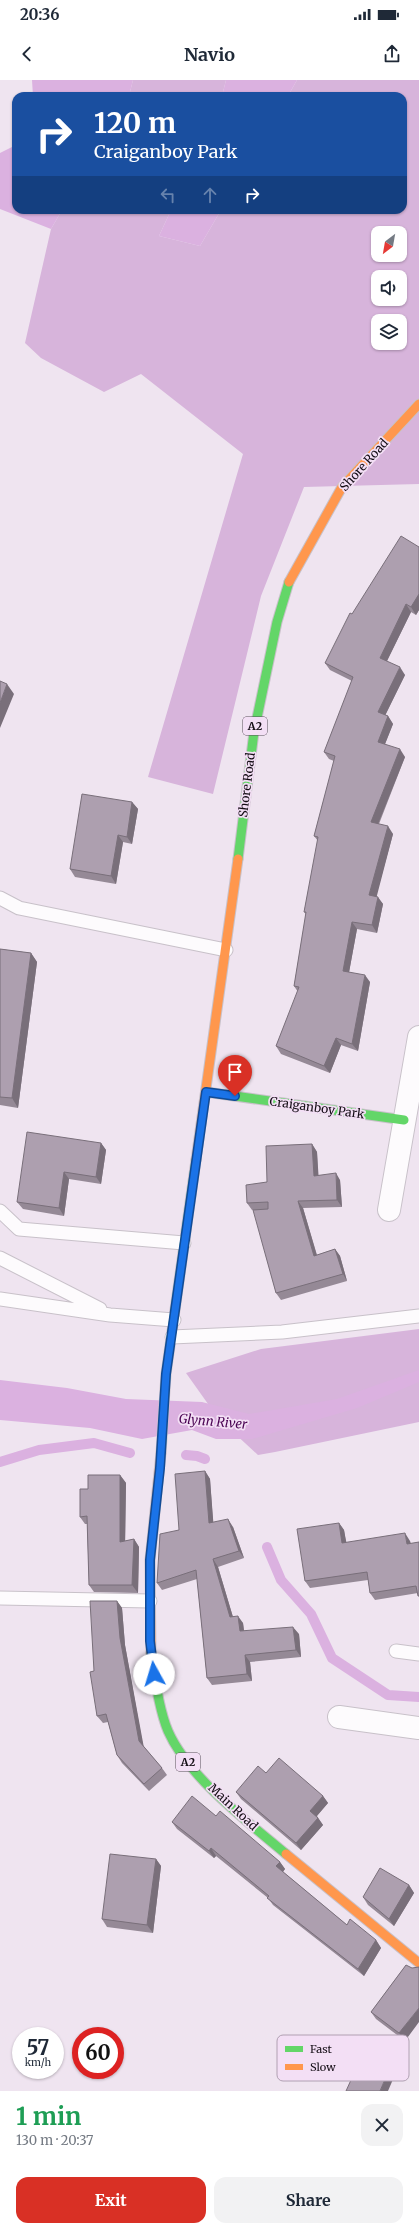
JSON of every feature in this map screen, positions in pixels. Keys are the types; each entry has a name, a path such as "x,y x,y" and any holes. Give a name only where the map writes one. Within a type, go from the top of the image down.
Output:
{"main road":[{"name":"Shore Road","path":"206,1092 254,732 277,622 287,586 342,487 419,404"},
{"name":"Craiganboy Park","path":"206,1092 404,1120"},
{"name":"Main Road","path":"206,1092 166,1374 160,1468 150,1560 150,1641 154,1674 165,1723 178,1748 192,1768 245,1820 419,1963"}],"street":[{"path":"389,1210 419,1037"},
{"path":"338,1717 419,1728"}],"lane":[{"path":"0,898 19,908 226,950"},
{"path":"0,1211 19,1229 184,1243"},
{"path":"0,1258 110,1315"},
{"path":"0,1299 110,1315 174,1320"},
{"path":"172,1337 282,1332 419,1316"},
{"path":"0,1598 150,1601"},
{"path":"396,1651 419,1654"}],"shaded area":[{"path":"133,80 226,80 223,92 130,92"},
{"path":"297,80 419,80 419,484 304,487 261,596 213,794 148,777 243,454 141,374 104,392 41,358 25,343 51,229 60,214 169,214 159,236 200,246 219,214 407,214 407,92 290,92"},
{"path":"419,1329 419,1422 275,1452 258,1455 218,1418 186,1373 261,1349"}],"water":[{"path":"32,80 133,80 130,92 33,92"},
{"path":"226,80 297,80 290,92 223,92"},
{"path":"12,147 12,214 0,209 0,153"},
{"path":"13,214 60,214 51,229"},
{"path":"169,214 219,214 200,246 159,236"},
{"name":"Glynn River","path":"419,1370 419,1382 357,1408 252,1439 216,1439 192,1430 142,1439 90,1428 0,1420 0,1380 67,1388 126,1399 202,1402 249,1414 337,1399"}],"building":[{"path":"401,536 419,547 419,594 411,607 406,604 380,658 400,667 378,712 388,716 378,742 400,749 371,822 388,826 369,895 378,897 372,925 352,922 343,971 365,975 352,1044 336,1038 324,1066 276,1046 299,987 294,986 306,912 304,912 318,837 314,836 335,756 324,752 353,677 325,663 350,613 352,614"},
{"path":"0,681 7,684 0,703"},
{"path":"82,794 132,802 127,837 118,835 111,876 70,869"},
{"path":"0,949 31,953 12,1098 0,1097"},
{"path":"27,1132 101,1143 96,1177 64,1172 59,1208 17,1202"},
{"path":"312,1144 314,1176 336,1173 337,1200 298,1201 314,1256 335,1249 343,1274 276,1293 253,1210 268,1209 268,1202 247,1203 246,1185 267,1182 266,1146"},
{"path":"205,1471 209,1523 228,1519 239,1551 213,1559 230,1617 238,1616 240,1631 293,1627 296,1650 245,1655 247,1674 207,1678 196,1570 157,1583 160,1534 179,1530 175,1474"},
{"path":"88,1475 120,1475 120,1542 134,1539 132,1585 89,1585 87,1516 80,1517 80,1489 88,1489"},
{"path":"339,1523 342,1543 405,1533 407,1544 419,1542 419,1596 416,1586 370,1593 367,1572 305,1581 297,1529"},
{"path":"90,1601 117,1601 120,1638 139,1741 162,1768 144,1784 117,1755 106,1714 97,1716 90,1672 94,1671"},
{"path":"279,1758 323,1796 310,1811 318,1818 296,1843 236,1792 258,1766 266,1773"},
{"path":"192,1796 216,1816 220,1811 280,1862 276,1866 347,1925 350,1919 376,1940 358,1969 267,1898 269,1896 211,1848 209,1851 172,1822"},
{"path":"110,1854 156,1859 147,1925 102,1919"},
{"path":"380,1868 409,1885 389,1919 363,1897"},
{"path":"406,1965 412,1968 419,1967 419,2008 399,2033 371,2012"},
{"path":"351,2081 384,2081 380,2091 346,2091"}],"waterway":[{"path":"0,1462 39,1450 94,1443 130,1453"},
{"path":"186,1455 197,1456 205,1459"},
{"path":"267,1547 281,1580 311,1614 332,1658 388,1695 419,1697"}],"traffic: fast":[{"path":"238,859 254,732 277,622 289,582"},
{"path":"206,1092 404,1120"},
{"path":"161,1453 166,1374 196,1160"},
{"path":"151,1653 162,1713 168,1731 177,1748 204,1782 220,1798 286,1854"}],"traffic: slow":[{"path":"289,582 342,487 419,404"},
{"path":"196,1160 238,859"},
{"path":"151,1653 150,1560 161,1453"},
{"path":"286,1854 419,1963"}],"route":[{"path":"154,1674 150,1641 150,1560 160,1468 166,1374 176,1297 206,1092 235,1096"}]}
